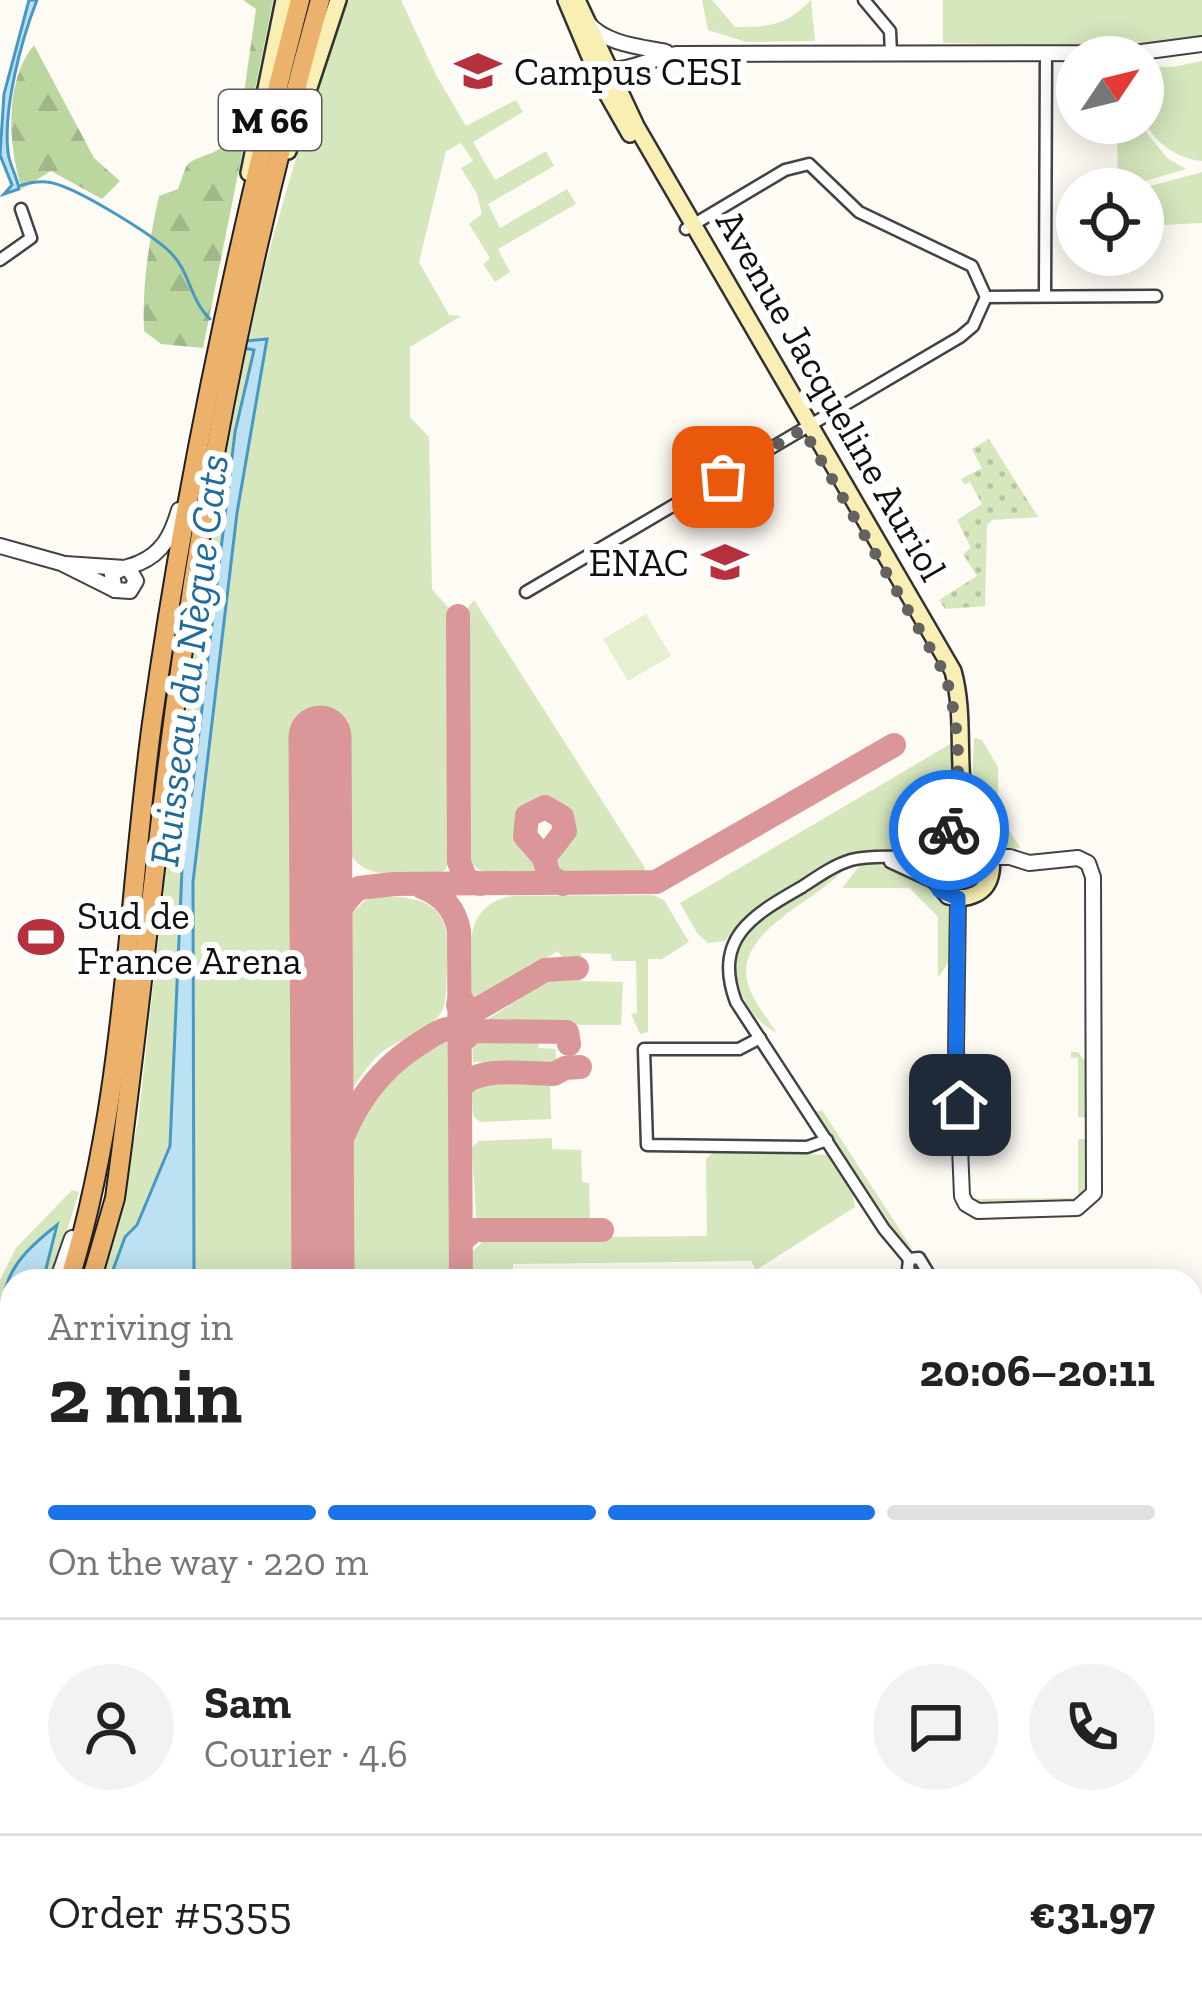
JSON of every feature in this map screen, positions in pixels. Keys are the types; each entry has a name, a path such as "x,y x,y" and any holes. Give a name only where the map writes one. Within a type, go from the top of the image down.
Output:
{"highway":[{"name":"M 66","path":"72,1269 97,1172 157,687 192,478 301,0"},
{"name":"M 66","path":"94,1269 115,1198 181,660 249,243 320,0"}],"main road":[{"name":"M 66","path":"249,243 250,167 284,0"},
{"name":"M 66","path":"249,243 338,0"},
{"name":"Avenue Jacqueline Auriol","path":"570,0 586,21 602,68 690,227"},
{"name":"Avenue Jacqueline Auriol","path":"570,0 690,227 953,670 961,698 964,797 976,840"},
{"name":"Avenue Jacqueline Auriol","path":"807,427 945,674 953,701 956,788 954,813 939,845"},
{"path":"960,836 976,840 990,857 992,868 985,887 978,894 958,898 939,890 929,866 939,845 960,836"}],"street":[{"path":"864,0 890,32 891,54"},
{"path":"586,21 594,31 625,43 677,54"},
{"path":"625,43 612,45 602,68 628,68 645,59 677,54 1134,53 1202,44"},
{"path":"623,100 622,84 632,55 625,43"},
{"path":"1045,296 1046,53"},
{"path":"690,227 785,170 809,164 859,212 972,266 986,297"},
{"path":"0,260 31,238 20,209"},
{"path":"986,297 1156,296"},
{"path":"526,592 968,332 986,297"},
{"name":"M 66","path":"125,568 163,546 192,478"},
{"path":"0,546 65,564 125,568"},
{"path":"65,564 115,590 112,575 125,568"},
{"path":"908,1269 909,1258 884,1229 736,1002 728,964 739,933 760,911 836,866 861,859 908,858 939,845"},
{"path":"958,898 956,1050 962,1196 978,1210 1077,1208 1094,1193 1094,877 1082,859 1029,862 990,857"},
{"path":"881,860 907,867 933,882"},
{"path":"760,1038 739,1048 644,1049 647,1145 807,1147 827,1140"},
{"name":"M 66","path":"61,1269 87,1187 97,1172"},
{"path":"909,1258 919,1258 926,1269"}],"green space":[{"path":"243,0 273,0 203,348 161,344 144,331 147,263 159,196 178,189 190,162 237,142 256,9"},
{"path":"348,0 401,0 466,126 516,100 523,112 473,142 495,180 546,151 554,166 488,204 500,228 567,189 576,204 498,249 510,272 495,282 483,264 490,258 469,224 482,214 477,194 461,168 473,161 461,143 446,151 419,262 449,315 461,316 410,347 410,417 429,437 432,589 451,611 452,859 436,874 384,873 356,862 342,831 341,737 300,737 302,1269 194,1269 193,882 237,513 266,340 246,341 293,169"},
{"path":"702,0 712,0 735,27 777,23 811,0 815,41 746,42 708,30"},
{"path":"943,0 1202,0 1202,39 1164,43 1164,36 1056,36 1056,45 943,43"},
{"path":"34,45 94,158 120,181 102,199 51,171 22,189 14,153 13,95"},
{"path":"1202,61 1202,161 1163,144 1164,67"},
{"path":"1117,144 1156,144 1167,158 1186,169 1164,175 1164,168 1118,168"},
{"path":"1202,172 1202,223 1164,225 1164,182"},
{"path":"244,348 254,349 235,432 192,792 184,823 170,1146 113,1269 104,1269 138,1122 174,798 212,521"},
{"path":"989,439 1038,517 992,520 987,525 985,606 945,609 939,600 977,576 963,554 971,548 957,520 982,504 970,482 964,484 961,479 982,468 972,449"},
{"path":"474,600 645,873 556,874 555,854 568,842 572,824 563,807 547,800 526,808 516,829 519,841 534,856 535,873 487,873 466,856 466,610"},
{"path":"646,614 671,656 628,681 603,639"},
{"path":"974,738 982,740 998,767 998,814 1020,847 1007,853 993,842 977,817"},
{"path":"952,743 951,802 938,836 921,850 846,854 750,912 725,941 708,943 697,933 680,903"},
{"path":"961,844 977,851 984,867 977,883 961,890 945,883 938,867 945,851"},
{"path":"875,863 924,883 951,910 953,946 938,977 938,917 910,888 842,888 860,865"},
{"path":"844,869 764,933 746,965 748,984 777,1033 755,1016 744,999 736,969 740,949 766,916"},
{"path":"653,895 664,900 689,942 662,959 648,959 648,1032 640,1034 631,1014 637,1013 636,961 612,961 611,954 581,953 580,964 566,964 558,951 470,1002 471,937 484,910 496,901 513,896"},
{"path":"383,896 430,906 444,923 448,951 445,1000 432,1023 376,1058 343,1105 342,922 366,900"},
{"path":"561,973 580,974 581,981 623,982 621,1025 480,1024"},
{"path":"538,1038 539,1048 556,1049 556,1065 473,1062 472,1040"},
{"path":"448,1041 451,1269 344,1269 344,1177 355,1135 394,1078"},
{"path":"1071,1052 1078,1052 1092,1070 1093,1118 1078,1117 1078,1058 1071,1058"},
{"path":"550,1082 551,1119 480,1122 473,1116 471,1092 479,1085"},
{"path":"822,1110 913,1250 901,1240 815,1112"},
{"path":"552,1138 552,1149 581,1150 582,1182 589,1183 590,1219 485,1221 476,1217 472,1148 478,1141"},
{"path":"1078,1139 1093,1139 1091,1185 1080,1201 974,1199 1078,1198"},
{"path":"716,1150 829,1155 852,1191 855,1207 758,1269 751,1261 513,1264 513,1269 473,1269 473,1251 486,1238 707,1236 706,1159"},
{"path":"72,1190 79,1192 55,1269 6,1269 16,1248"}],"water":[{"path":"29,0 37,0 8,115 9,157 19,189 4,194 12,185 0,155 4,94"},
{"path":"267,339 237,513 193,882 194,1269 113,1269 170,1146 184,823 192,792 235,432 254,350 244,348 246,341"},
{"path":"57,1225 46,1269 15,1269"}],"waterway":[{"name":"Ruisseau du Nègue Cats","path":"19,186 59,185 148,235 177,261 210,319"}],"taxiway":[{"path":"458,616 459,862 466,880 480,884"},
{"path":"322,972 332,926 359,888 656,882 894,745"},
{"path":"544,858 565,831 562,817 545,807 527,816 525,836 544,858 549,876 563,884"},
{"path":"422,887 447,904 459,931 461,1269"},
{"path":"458,1005 460,998 467,1008 478,1009 545,970 577,968"},
{"path":"323,1215 341,1140 364,1096 398,1059 431,1036 453,1028 460,1037"},
{"path":"460,1043 473,1031 567,1032 569,1044"},
{"path":"460,1088 490,1073 554,1074 580,1067"},
{"path":"461,1241 474,1230 602,1230"}],"runway":[{"path":"320,737 323,1269"}],"way so far":[{"path":"723,477 803,429 945,674 956,735 956,788 949,830"}],"place":[{"name":"Campus CESI","path":"478,71"},
{"name":"ENAC","path":"725,562"},
{"name":"Sud de France Arena","path":"41,937"}],"route":[{"path":"949,830 934,849 929,866 939,890 958,898 960,1105"}]}
